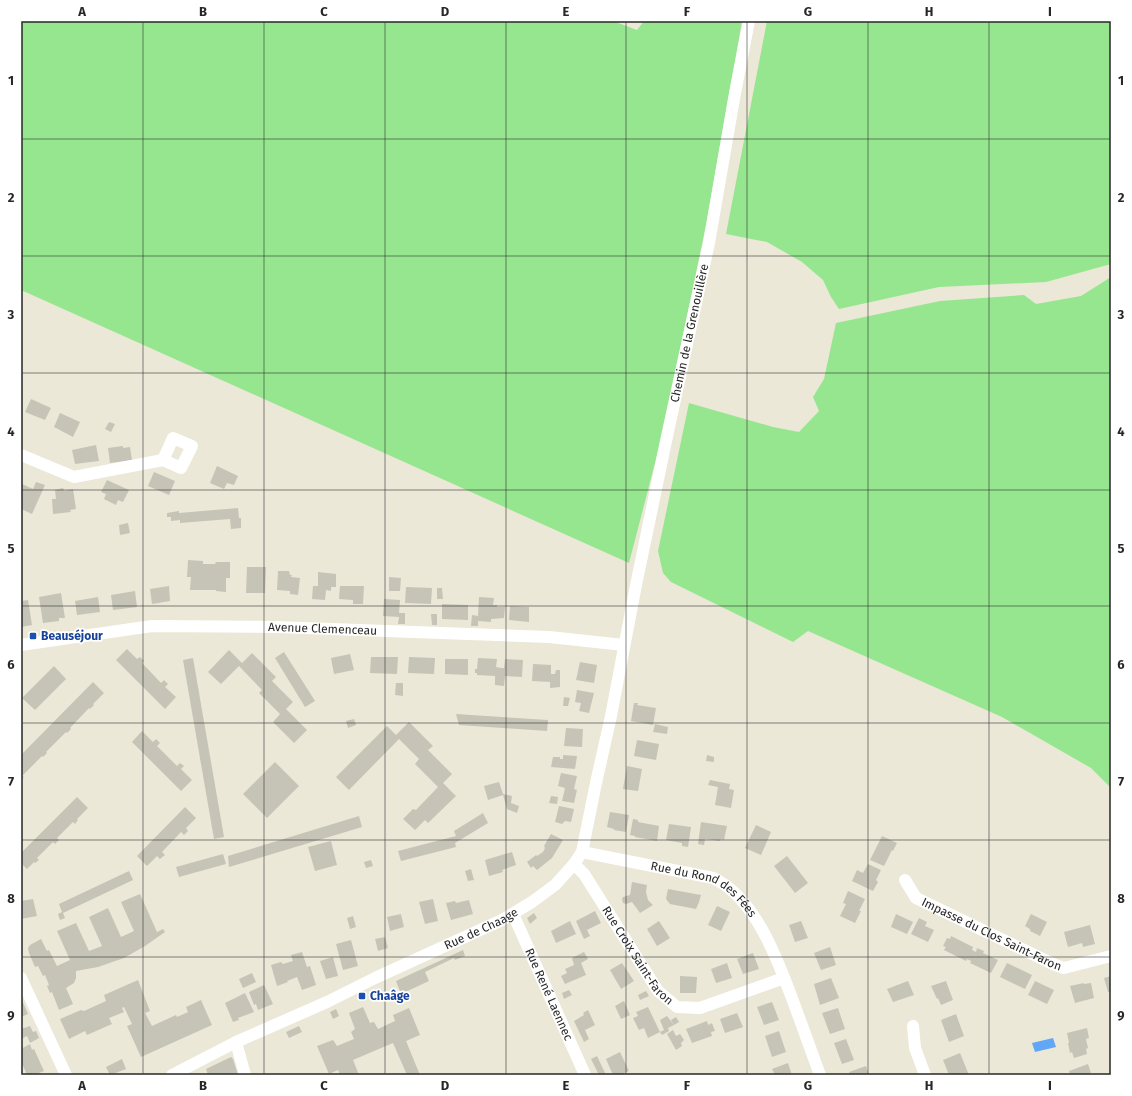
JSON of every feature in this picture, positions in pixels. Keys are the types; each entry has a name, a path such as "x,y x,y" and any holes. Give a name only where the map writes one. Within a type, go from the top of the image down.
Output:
{"street":[{"name":"Chemin de la Grenouillère","path":"624,645 709,243 749,21"},
{"path":"21,455 74,477 164,460"},
{"name":"Avenue Clemenceau","path":"21,645 152,626 276,627 550,637 624,645"},
{"name":"Rue de Chaage","path":"172,1075 236,1042 327,1002 382,974 502,920 555,885 574,864 582,852 611,716 624,645"},
{"name":"Rue du Rond des Fées","path":"582,852 713,878 722,882 741,901 765,934 784,978"},
{"name":"Rue Croix Saint-Faron","path":"574,864 584,874 658,991 677,1007 700,1008 784,978"},
{"name":"Impasse du Clos Saint-Faron","path":"905,880 916,898 1055,965 1064,968 1111,956"},
{"name":"Rue René Laennec","path":"513,914 585,1075"},
{"path":"21,978 66,1075"},
{"path":"784,978 820,1075"},
{"path":"913,1026 915,1048 925,1075"},
{"path":"236,1042 245,1075"}],"green space":[{"path":"21,21 613,21 637,30 644,21 742,21 706,225 662,436 629,563 21,290"},
{"path":"767,21 1111,21 1111,264 1046,282 939,287 839,309 831,297 823,280 802,262 767,242 726,234"},
{"path":"1111,277 1111,788 1091,768 1002,717 808,631 793,642 671,582 663,573 658,551 689,403 773,427 799,432 819,411 813,397 824,379 836,323 940,301 1024,295 1036,304 1081,296"}],"water":[{"path":"1053,1038 1056,1047 1035,1052 1032,1043"}],"building":[{"path":"31,399 51,408 45,420 25,412"},
{"path":"60,413 80,422 73,437 54,427"},
{"path":"109,422 115,424 111,432 105,429"},
{"path":"96,445 99,461 75,464 72,450"},
{"path":"123,446 123,448 130,447 132,460 110,463 108,448"},
{"path":"217,466 238,476 234,485 227,483 224,489 210,483"},
{"path":"154,472 175,481 169,495 148,486"},
{"path":"107,480 129,490 123,502 118,500 116,505 104,499 106,494 101,492"},
{"path":"36,482 45,485 32,514 21,509 21,486 22,484 33,489"},
{"path":"63,488 64,491 73,489 76,509 70,510 71,512 53,514 52,499 56,499 55,490"},
{"path":"238,508 239,518 241,518 241,528 231,529 230,519 180,523 180,520 171,521 171,517 167,517 167,513 179,511 179,513"},
{"path":"128,523 130,533 120,535 119,525"},
{"path":"188,560 203,561 203,564 230,562 230,578 226,578 226,592 216,590 190,590 191,577 187,577"},
{"path":"247,567 266,567 265,593 246,593"},
{"path":"278,571 289,571 290,575 292,575 291,577 300,578 298,595 290,594 290,591 277,590"},
{"path":"318,572 336,574 336,587 331,587 331,591 326,590 325,600 312,599 313,586 318,586"},
{"path":"389,577 401,578 400,591 389,591"},
{"path":"169,586 170,601 152,604 150,589"},
{"path":"340,586 364,586 363,604 353,604 353,600 339,599"},
{"path":"406,587 432,588 431,604 405,603"},
{"path":"437,588 442,588 443,599 437,599"},
{"path":"135,591 137,607 113,610 111,595"},
{"path":"61,593 65,618 59,618 59,621 43,623 39,597"},
{"path":"98,597 100,612 77,615 75,601"},
{"path":"479,597 494,598 493,605 497,605 497,607 505,607 504,618 491,619 491,622 478,621 478,626 471,626 472,615 478,616"},
{"path":"384,599 400,600 399,613 405,613 405,624 398,624 399,617 383,616"},
{"path":"28,600 32,625 21,627 21,601"},
{"path":"442,604 468,605 468,620 442,619"},
{"path":"510,606 529,607 529,622 509,620"},
{"path":"431,614 437,614 437,625 432,625"},
{"path":"127,649 137,659 140,657 144,661 142,663 161,683 164,680 168,684 165,687 176,697 165,709 116,660"},
{"path":"229,650 242,663 252,653 276,677 272,681 293,702 286,709 307,730 294,743 273,722 280,714 259,693 262,690 239,666 221,684 208,672"},
{"path":"284,652 315,701 305,707 275,658"},
{"path":"350,654 354,670 334,674 331,658"},
{"path":"371,657 398,657 397,674 370,673"},
{"path":"409,657 435,658 434,674 408,673"},
{"path":"193,658 224,837 214,839 183,660"},
{"path":"478,658 497,659 496,667 501,668 504,668 505,659 523,660 522,677 505,676 504,686 495,685 495,676 477,675 477,673 475,673"},
{"path":"445,659 468,659 468,675 445,674"},
{"path":"580,662 597,665 594,683 576,680"},
{"path":"533,664 551,665 551,674 555,674 556,670 560,670 560,687 550,688 550,682 532,681"},
{"path":"54,666 66,679 35,710 22,698"},
{"path":"93,682 104,693 70,728 71,729 67,733 66,732 43,757 42,756 22,776 24,777 21,780 21,755"},
{"path":"396,683 403,683 403,696 395,695"},
{"path":"577,690 594,693 589,713 579,711 581,703 575,702"},
{"path":"564,697 570,698 568,706 563,706"},
{"path":"634,703 638,703 637,705 656,708 653,725 631,721"},
{"path":"456,714 548,720 547,731 459,725"},
{"path":"354,719 356,725 348,728 346,721"},
{"path":"409,722 433,746 428,750 452,774 443,783 456,796 428,823 425,820 415,830 403,819 413,809 416,810 438,787 415,764 419,759 399,739 349,790 336,777 387,726 396,735"},
{"path":"655,724 668,727 667,734 653,732"},
{"path":"566,728 583,729 582,747 564,746"},
{"path":"142,731 153,742 156,739 160,743 157,746 177,766 180,763 184,766 181,769 192,780 181,791 132,742"},
{"path":"637,740 659,744 656,760 634,756"},
{"path":"563,755 577,756 575,769 551,767 553,757 560,757 560,759 563,759"},
{"path":"707,755 714,757 714,762 706,761"},
{"path":"275,762 299,786 267,818 243,794"},
{"path":"627,766 642,769 638,791 623,789"},
{"path":"561,773 577,776 574,789 577,790 574,803 562,801 565,788 558,786"},
{"path":"710,780 730,784 729,789 734,790 731,808 715,805 718,787 708,785"},
{"path":"499,782 503,794 512,796 511,803 519,806 517,813 507,809 503,795 488,800 484,786"},
{"path":"551,796 558,797 557,804 549,803"},
{"path":"77,797 88,808 77,819 78,820 75,824 73,822 57,838 59,840 55,844 53,842 37,858 39,860 35,863 34,862 27,869 21,863 21,853"},
{"path":"559,806 574,809 571,822 565,821 562,824 555,822"},
{"path":"185,807 196,818 186,828 188,831 184,835 181,832 162,852 165,855 160,859 157,856 147,866 137,856"},
{"path":"610,812 629,815 626,832 607,827"},
{"path":"483,813 488,823 455,843 456,847 401,861 398,851 456,836 454,831"},
{"path":"359,816 362,827 229,867 228,856"},
{"path":"633,819 638,820 638,822 659,826 657,841 630,835"},
{"path":"701,822 727,826 724,840 721,839 720,841 705,839 704,845 698,844"},
{"path":"669,824 691,827 688,847 682,846 682,843 666,840"},
{"path":"756,825 771,832 761,855 745,848"},
{"path":"551,834 563,840 552,858 537,870 533,866 531,868 527,862 543,852 545,848 544,846"},
{"path":"882,836 897,843 884,866 870,860"},
{"path":"331,841 337,865 315,871 308,847"},
{"path":"512,852 516,865 502,870 503,872 489,876 485,860"},
{"path":"223,854 226,864 179,877 176,867"},
{"path":"787,856 808,883 795,893 774,866"},
{"path":"371,860 373,866 366,868 364,862"},
{"path":"868,864 881,870 876,880 878,882 873,891 852,881 857,870 863,873"},
{"path":"471,869 474,880 468,881 465,871"},
{"path":"129,871 133,880 63,913 65,918 60,920 58,914 62,912 59,904"},
{"path":"632,882 647,885 646,892 648,900 653,905 640,913 632,902 626,904 623,903 623,897 630,895"},
{"path":"668,889 701,895 696,909 670,904 666,899"},
{"path":"848,891 865,899 855,923 840,916 846,904 843,903"},
{"path":"140,894 157,932 163,929 165,932 124,958 98,967 76,971 74,983 66,988 73,1004 59,1010 52,992 50,993 47,986 49,985 45,975 43,976 38,966 35,967 29,953 28,948 30,945 41,939 47,951 49,950 57,966 70,960 57,931 76,923 89,951 102,946 89,917 108,908 121,937 134,931 121,902"},
{"path":"33,899 37,916 21,919 21,901"},
{"path":"433,899 438,921 425,924 419,902"},
{"path":"469,900 473,914 451,920 446,903 455,901 456,903"},
{"path":"717,906 730,912 721,931 708,925"},
{"path":"595,911 601,923 587,930 590,936 584,939 576,921"},
{"path":"534,913 537,918 530,924 527,918"},
{"path":"401,914 404,927 390,931 387,917"},
{"path":"896,914 913,922 907,934 891,927"},
{"path":"1031,914 1047,922 1040,936 1030,931 1030,929 1025,926"},
{"path":"353,916 356,927 350,929 347,918"},
{"path":"919,918 927,922 925,926 934,930 928,942 911,934"},
{"path":"570,921 576,934 556,943 551,931"},
{"path":"659,921 670,938 657,946 647,929"},
{"path":"801,921 808,938 795,942 789,925"},
{"path":"1090,925 1095,944 1083,947 1082,943 1068,947 1064,932"},
{"path":"951,936 973,947 972,950 976,952 977,948 984,951 983,953 998,960 991,973 970,963 971,961 967,959 966,961 944,950 946,947 943,946 947,938 950,939"},
{"path":"385,937 388,948 378,951 375,939"},
{"path":"351,940 358,966 343,970 336,944"},
{"path":"830,947 836,965 821,970 814,953"},
{"path":"463,950 465,956 455,960 454,958 425,972 429,981 401,994 396,981"},
{"path":"302,952 307,967 310,966 316,985 302,990 297,977 277,986 271,965 293,961 291,955"},
{"path":"584,952 588,959 581,963 586,975 565,984 561,976 567,973 565,969 574,965 572,958"},
{"path":"753,953 759,969 743,974 737,959"},
{"path":"333,957 338,976 326,979 320,961"},
{"path":"622,963 634,981 621,989 610,970"},
{"path":"727,963 732,978 716,983 711,969"},
{"path":"1007,963 1032,975 1025,989 1000,977"},
{"path":"252,973 256,982 243,988 239,979"},
{"path":"680,976 697,977 696,993 680,993"},
{"path":"1111,976 1111,992 1108,992 1104,978"},
{"path":"831,978 839,998 820,1005 814,984"},
{"path":"138,980 150,1011 145,1013 152,1026 176,1015 177,1017 188,1012 186,1007 201,1000 212,1025 141,1057 127,1026 132,1024 124,1007 122,1008 124,1012 109,1018 112,1024 87,1035 85,1031 69,1039 60,1019 81,1010 84,1011 106,1001 104,995"},
{"path":"908,981 914,995 893,1002 887,989"},
{"path":"946,981 953,1000 941,1005 931,986"},
{"path":"1035,981 1054,990 1047,1004 1028,995"},
{"path":"1091,983 1094,998 1075,1003 1070,986"},
{"path":"264,985 273,1004 258,1010 256,1004 254,1005 249,992"},
{"path":"569,990 572,995 564,999 562,993"},
{"path":"646,991 649,996 640,1000 638,995"},
{"path":"245,993 254,1012 238,1018 239,1020 233,1022 225,1003"},
{"path":"21,998 28,1014 21,1017"},
{"path":"624,1001 630,1015 621,1019 615,1006"},
{"path":"772,1002 779,1020 764,1025 757,1007"},
{"path":"363,1007 370,1023 374,1022 378,1029 395,1021 393,1015 409,1008 420,1035 406,1041 420,1075 407,1075 393,1043 353,1060 359,1075 340,1075 338,1070 329,1074 317,1046 333,1040 337,1046 354,1039 351,1032 355,1029 349,1013"},
{"path":"648,1007 660,1032 648,1038 644,1028 639,1030 633,1018 638,1016 636,1012"},
{"path":"838,1008 845,1029 830,1034 822,1013"},
{"path":"336,1009 339,1016 333,1019 330,1012"},
{"path":"588,1010 595,1025 585,1030 589,1039 584,1042 574,1021 584,1015 583,1013"},
{"path":"737,1013 743,1027 725,1033 720,1019"},
{"path":"956,1014 964,1036 949,1042 941,1020"},
{"path":"667,1016 674,1025 668,1028 669,1031 662,1035 660,1032 664,1030 660,1020"},
{"path":"676,1017 679,1022 674,1025 671,1020"},
{"path":"707,1021 708,1025 712,1023 715,1031 711,1032 712,1036 692,1043 686,1029"},
{"path":"30,1026 33,1032 36,1031 39,1038 30,1043 27,1036 21,1039 21,1029"},
{"path":"299,1026 302,1032 289,1038 286,1032"},
{"path":"1087,1028 1089,1038 1086,1039 1088,1048 1086,1049 1087,1054 1074,1058 1072,1052 1070,1053 1067,1033"},
{"path":"673,1030 676,1036 680,1034 684,1040 681,1043 682,1046 676,1050 667,1034"},
{"path":"779,1031 786,1052 772,1057 765,1036"},
{"path":"846,1039 854,1060 842,1064 834,1043"},
{"path":"30,1044 32,1050 34,1049 44,1071 34,1075 27,1075 21,1061 21,1049"},
{"path":"620,1052 629,1071 620,1075 613,1075 606,1059"},
{"path":"960,1053 969,1075 949,1075 943,1060"},
{"path":"597,1056 606,1075 599,1075 591,1059"},
{"path":"231,1057 238,1075 208,1075 206,1069"},
{"path":"122,1059 126,1069 110,1075 106,1067"},
{"path":"788,1063 792,1075 775,1075 772,1069"},
{"path":"1088,1064 1091,1073 1087,1075 1070,1075 1069,1071"},
{"path":"866,1066 869,1075 850,1075 849,1072"}],"place":[{"name":"Beauséjour","path":"33,636"},
{"name":"Chaâge","path":"362,996"}]}
